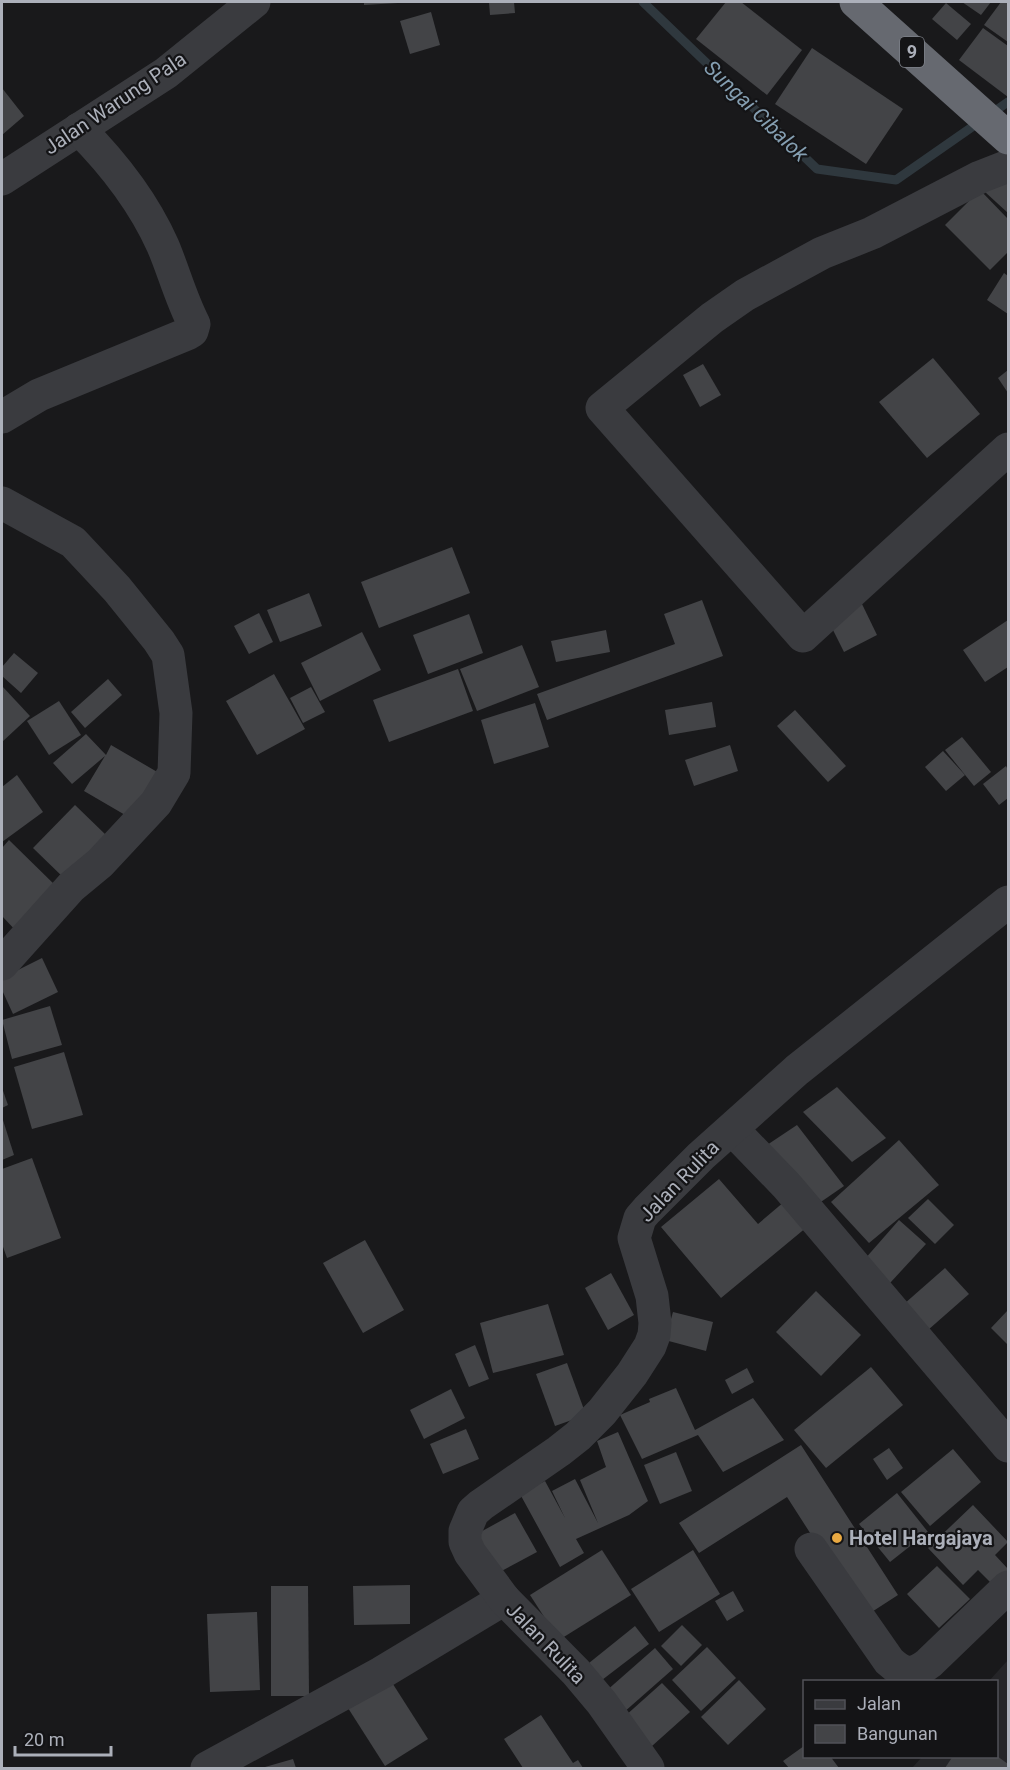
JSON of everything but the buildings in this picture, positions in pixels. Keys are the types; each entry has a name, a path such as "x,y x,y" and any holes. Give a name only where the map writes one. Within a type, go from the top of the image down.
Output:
{"highway":[{"name":"9","path":"856,2 1008,138"}],"street":[{"name":"Jalan Warung Pala","path":"2,179 166,74 254,2"},
{"path":"2,417 39,395 187,334 194,324 162,244 128,184 106,156 78,129"},
{"path":"1008,166 980,177 872,233 822,253 745,294 712,318 602,408 803,636 1008,449"},
{"path":"2,503 73,542 117,589 168,655 176,713 174,773 156,803 100,863 70,887 6,952"},
{"name":"Jalan Rulita","path":"648,1768 602,1703 576,1672 504,1599 470,1553 465,1542 468,1521 481,1504 578,1436 602,1412 632,1374 650,1346 654,1335 652,1296 636,1244 635,1228 646,1210 822,1049 1008,902"},
{"path":"732,1129 787,1186 1008,1446"},
{"path":"811,1549 889,1661 898,1670 919,1671 1008,1587"},
{"path":"207,1768 381,1672 504,1599"}],"shaded area":[{"path":"1008,1660 1008,1768 912,1768 921,1758 998,1758 998,1680 990,1680"}],"waterway":[{"name":"Sungai Cibalok","path":"643,2 817,169 896,180 1008,102"}],"place":[{"name":"Hotel Hargajaya","path":"837,1538"}]}
